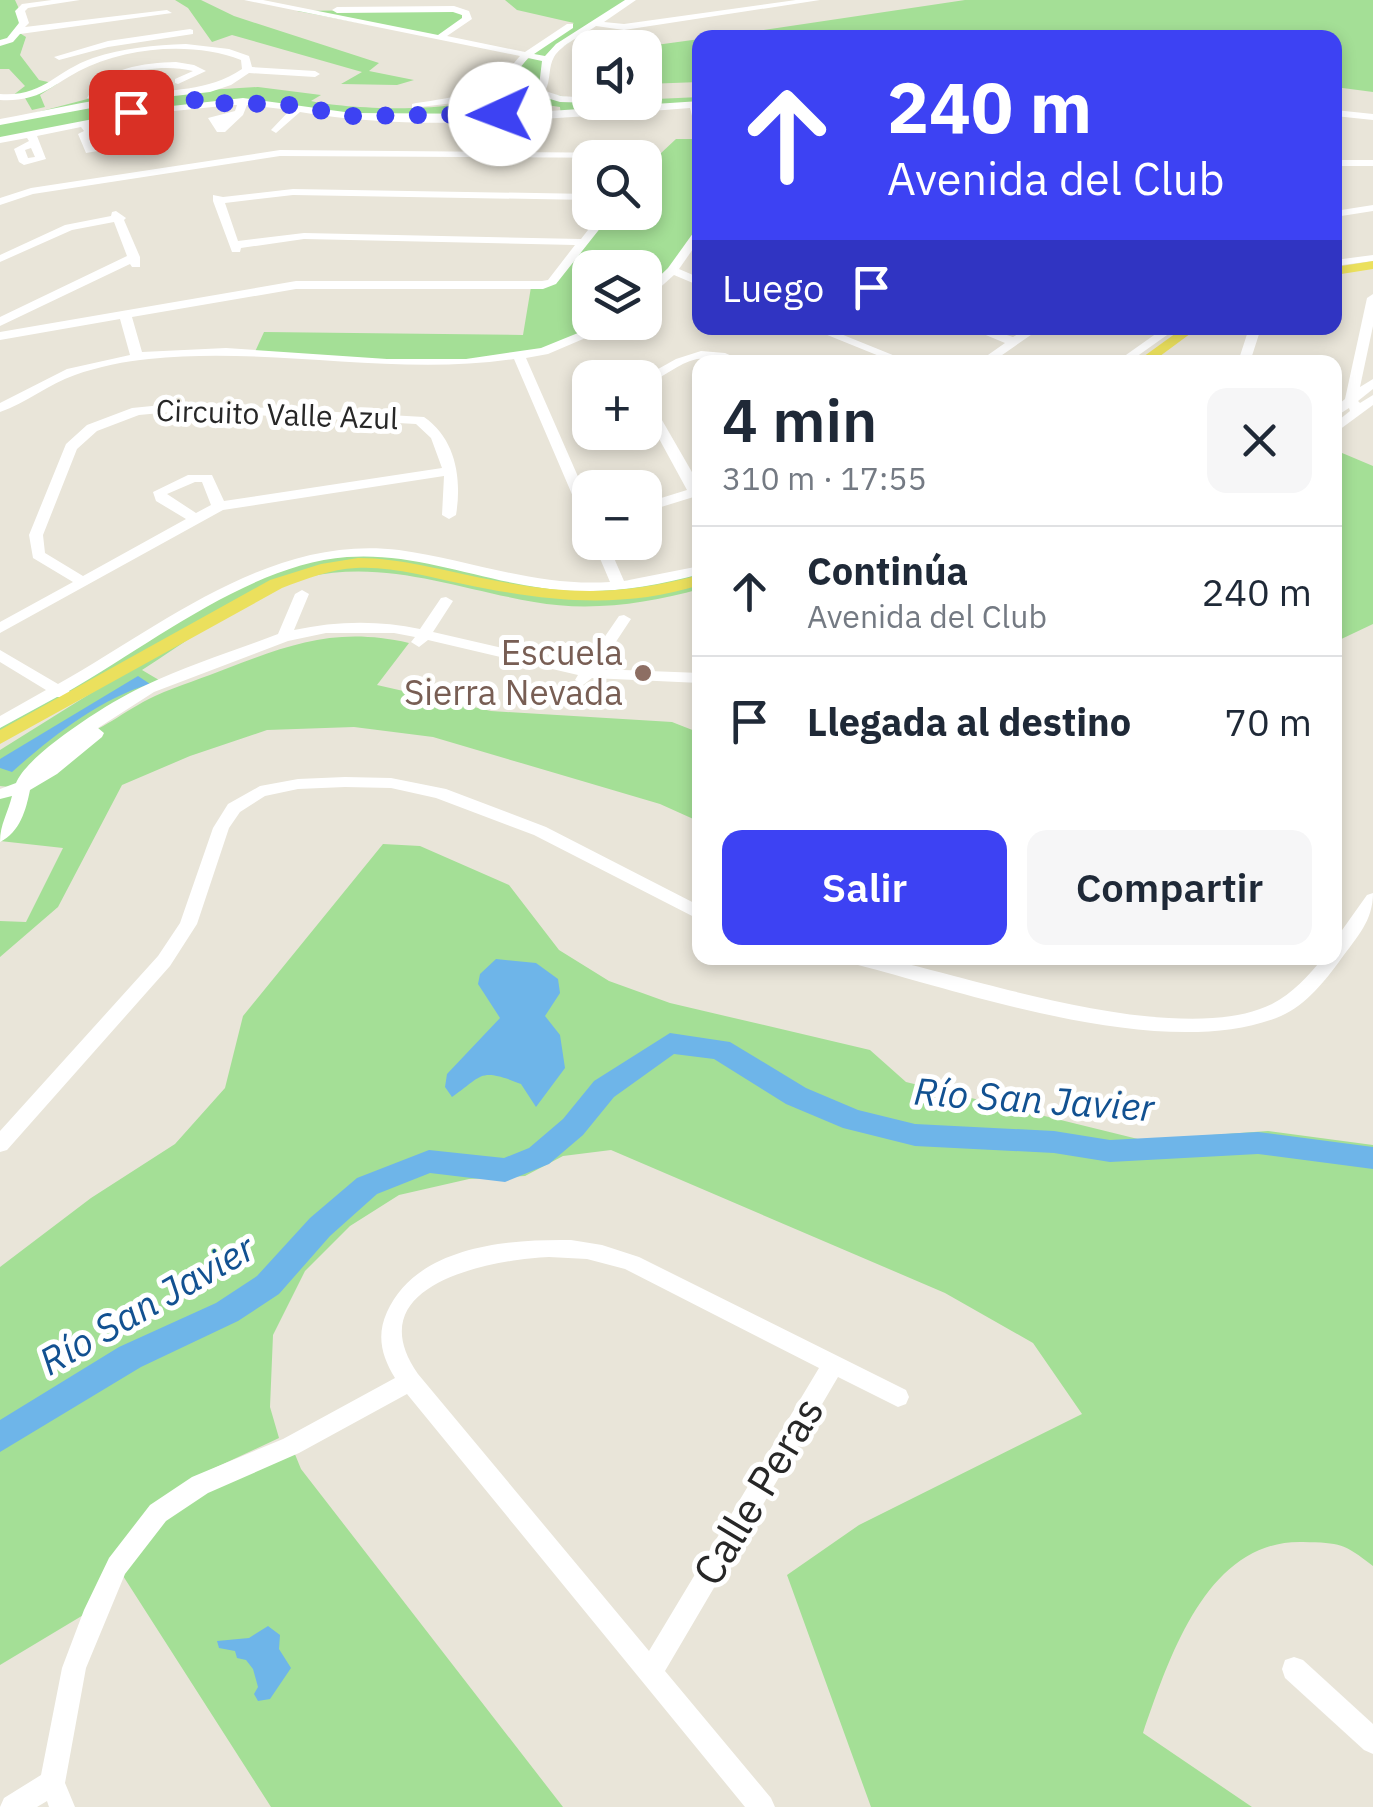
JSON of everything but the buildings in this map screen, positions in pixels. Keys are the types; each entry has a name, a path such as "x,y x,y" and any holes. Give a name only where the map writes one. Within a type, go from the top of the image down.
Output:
{"main road":[{"path":"1342,271 1373,265"},
{"path":"1153,355 1181,335"},
{"path":"0,750 133,664 276,584 308,572 356,563 399,566 544,596 586,598 634,596 692,582"},
{"path":"0,738 64,694 133,664"}],"street":[{"path":"0,43 10,40 24,24 20,11 25,6 76,0"},
{"path":"248,0 547,59"},
{"path":"0,137 33,139 57,127 87,129 153,119 208,101 243,101 352,116 433,110 481,97 508,77 526,55 612,0"},
{"path":"502,114 544,86 547,59 593,23 631,0"},
{"path":"593,23 624,26 814,0"},
{"path":"296,11 454,8 466,13 467,19 439,38"},
{"path":"18,32 167,12"},
{"path":"58,57 190,32"},
{"path":"133,40 140,52"},
{"path":"0,97 39,95 82,66 140,52 210,47 246,58 247,70"},
{"path":"90,102 102,81 119,74 182,64 201,71 178,81"},
{"path":"0,122 90,102 210,88 228,83 247,70 315,74"},
{"path":"539,92 572,100"},
{"path":"0,137 265,94 358,108 561,116 692,103"},
{"path":"481,97 572,108"},
{"path":"239,114 243,101"},
{"path":"662,101 692,102"},
{"path":"276,130 298,108"},
{"path":"1342,111 1373,114"},
{"path":"0,202 31,191 280,153 572,155"},
{"path":"1342,163 1373,164"},
{"path":"572,196 293,192 218,199 235,248 304,236 584,242"},
{"path":"1342,213 1373,208"},
{"path":"0,259 69,228 118,216 135,262 0,322"},
{"path":"0,336 296,285 543,285 552,282 594,230"},
{"path":"662,280 692,242"},
{"path":"1342,262 1373,258"},
{"path":"672,270 692,279"},
{"path":"1354,405 1373,298"},
{"path":"125,314 137,356"},
{"path":"834,335 886,355"},
{"path":"994,335 1014,342"},
{"path":"994,355 1024,335"},
{"path":"1132,355 1161,335"},
{"path":"0,408 51,380 137,356 202,351 445,364 519,356 578,340"},
{"path":"519,356 572,478"},
{"path":"662,373 692,358"},
{"path":"1342,420 1373,383"},
{"path":"1342,410 1373,398"},
{"name":"Circuito Valle Azul","path":"82,581 38,555 34,547 36,535 70,448 92,428 136,411 182,407 406,417 436,431 453,494 450,515"},
{"path":"662,431 692,481"},
{"name":"Circuito Valle Azul","path":"0,628 218,506 449,471"},
{"name":"Circuito Valle Azul","path":"195,518 161,498 160,492 193,478 207,478 218,506"},
{"path":"662,503 692,493"},
{"path":"0,724 64,694 241,583 304,560 347,552 383,553 542,585 619,586 658,582 692,572"},
{"path":"608,560 619,586"},
{"path":"284,637 302,594"},
{"path":"421,639 446,601"},
{"path":"584,678 624,619"},
{"path":"0,794 24,788 96,733 154,697 262,651 284,637 326,628 363,625 584,678 692,686"},
{"path":"262,651 352,634 421,639"},
{"path":"0,655 64,694"},
{"path":"584,678 692,678"},
{"path":"0,1144 164,961 188,924 221,828 234,808 260,792 298,784 346,782 391,783 440,793 540,831 692,910"},
{"path":"0,786 24,788"},
{"path":"0,836 14,823 24,788"},
{"path":"1342,944 1373,899"},
{"path":"887,965 1080,1012 1182,1024 1232,1023 1276,1011 1318,978 1327,965"},
{"name":"Calle Peras","path":"541,1249 600,1252 632,1262 833,1366 651,1670 410,1381 393,1353 392,1328 401,1300 422,1278 450,1264 541,1249"},
{"path":"833,1366 898,1397"},
{"path":"13,1807 57,1795 74,1668 117,1566 158,1513 200,1484 292,1446 410,1381"},
{"path":"1294,1669 1373,1740"},
{"path":"651,1670 762,1807"}],"green space":[{"path":"0,0 15,0 20,11 18,32 26,37 20,55 39,80 57,84 40,95 45,107 32,110 25,98 12,96 25,86 9,69 0,69"},
{"path":"175,0 201,0 234,16 379,63 369,71 414,80 397,85 341,84 362,72 232,35 212,42 188,8"},
{"path":"505,0 631,0 587,30 572,30 572,40 549,56 542,92 572,98 572,115 561,116 560,107 526,102 489,115 352,116 245,101 185,107 0,140 0,122 95,97 258,87 321,95 311,101 348,106 449,106 482,96 574,23 517,10"},
{"path":"965,0 1373,0 1373,92 1342,88 1342,30 764,30"},
{"path":"454,9 467,19 439,38 297,11"},
{"path":"692,40 692,82 662,83 662,44"},
{"path":"692,97 692,105 662,107 662,99"},
{"path":"676,139 692,139 692,241 662,277 662,250 579,250 594,230 662,230 662,152"},
{"path":"572,258 572,340 577,340 531,353 439,362 254,354 264,332 523,335 531,287 553,282"},
{"path":"1342,453 1373,466 1373,624 1342,639"},
{"path":"383,553 585,587 692,571 692,591 638,602 575,606 534,602 393,574 336,572 308,577 264,593 201,630 142,670 164,683 66,741 92,732 164,692 274,651 338,637 384,638 409,643 377,685 491,711 672,722 692,730 692,818 660,804 433,737 354,727 267,730 122,785 58,907 0,957 0,921 26,922 63,848 0,841 0,794 20,788 0,786 0,750 104,685 0,738 0,723 241,583 304,559"},
{"path":"383,844 420,846 509,885 559,950 609,981 670,1003 870,1050 906,1082 1142,1140 1268,1131 1373,1145 1373,1566 1341,1546 1316,1542 1270,1546 1241,1560 1217,1581 1197,1608 1165,1671 1143,1733 1252,1807 871,1807 787,1575 859,1525 1082,1414 1033,1343 945,1293 611,1150 563,1156 525,1176 469,1179 399,1195 350,1226 305,1271 273,1335 270,1407 279,1438 193,1478 95,1608 0,1665 0,1267 91,1198 175,1144 225,1088 243,1016"},
{"path":"292,1447 301,1469 563,1807 271,1807 118,1568 158,1514"}],"water":[{"path":"138,676 150,684 95,709 12,772 0,768 0,759"},
{"path":"496,959 536,963 558,979 560,993 545,1016 560,1035 565,1068 536,1107 521,1084 496,1076 482,1076 452,1097 445,1087 447,1074 500,1018 478,984 480,974"},
{"path":"268,1626 280,1635 279,1649 291,1668 270,1699 258,1701 253,1669 246,1660 237,1658 235,1651 219,1648 217,1641 249,1638"}],"waterway":[{"name":"Río San Javier","path":"0,1437 130,1357 227,1312 268,1285 320,1227 367,1186 429,1161 505,1170 539,1156 573,1127 604,1089 670,1043 720,1049 796,1096 853,1120 915,1135 1054,1142 1110,1151 1258,1143 1373,1158"}],"place":[{"name":"Escuela Sierra Nevada","path":"643,673"}],"route":[{"path":"131,112 206,98 210,103 284,104 352,116 500,114"}]}
